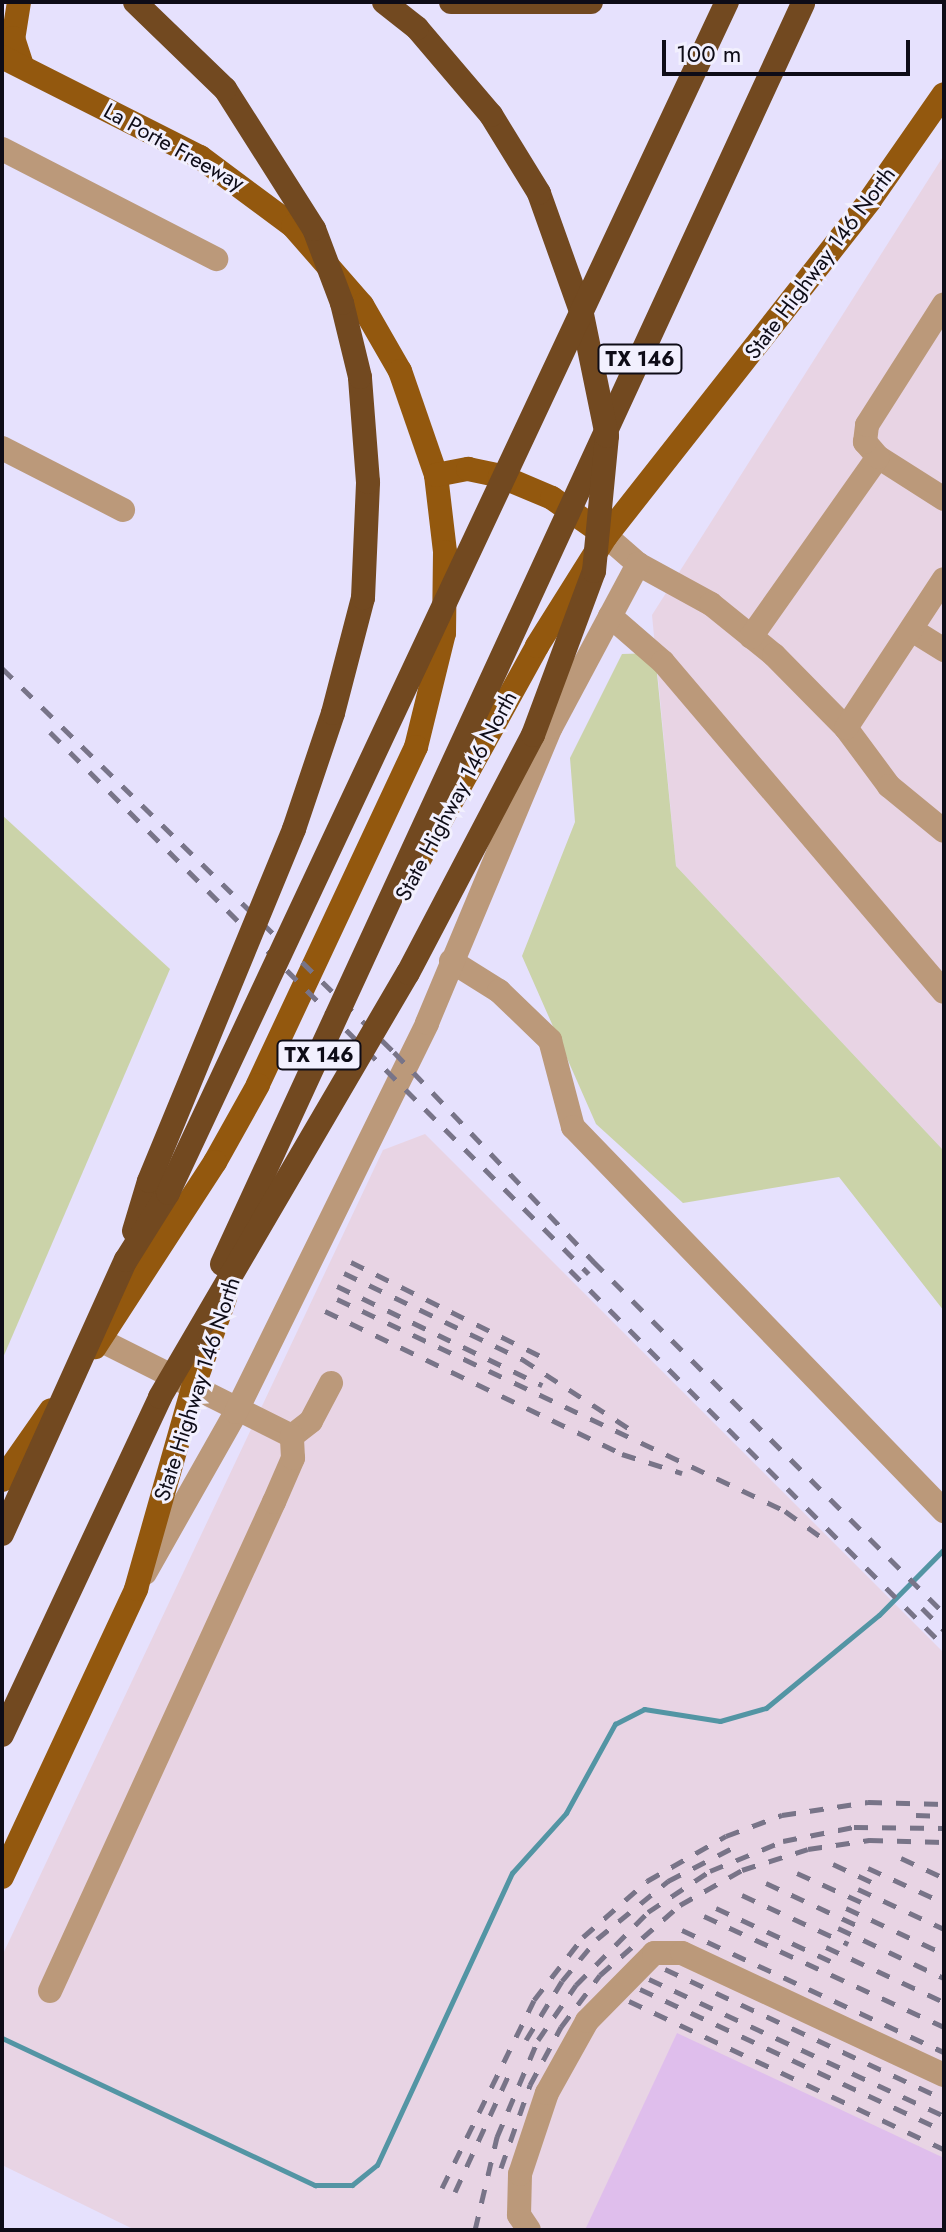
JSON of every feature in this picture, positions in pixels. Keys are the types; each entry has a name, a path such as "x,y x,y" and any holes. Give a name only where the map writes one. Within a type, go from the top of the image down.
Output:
{"highway":[{"path":"126,1260 149,1181 294,829 333,713 363,598 368,482 360,377 342,303 314,229 225,89 135,2"},
{"path":"160,1397 408,973 533,735 594,571 607,436 582,314 539,193 491,115 417,28 384,2"},
{"path":"451,2 591,2"},
{"name":"TX 146","path":"2,1534 126,1260 174,1180 727,2"},
{"name":"TX 146","path":"2,1735 804,3"}],"main road":[{"path":"12,62 19,2"},
{"name":"La Porte Freeway","path":"12,62 200,157 293,226 362,305 400,371 436,475"},
{"name":"State Highway 146 North","path":"2,1877 136,1589 193,1388 287,1122 471,765 606,536 870,200 944,94"},
{"path":"2,1480 100,1340 215,1162 258,1085 416,747 444,633 445,552 436,475 468,469 500,476 552,498 606,536"}],"street":[{"path":"2,149 216,259"},
{"path":"944,304 867,425 865,442 878,457 944,499"},
{"path":"2,448 123,510"},
{"path":"751,637 878,457"},
{"path":"606,536 638,564 711,604 751,637 846,728 889,786 944,831"},
{"name":"State Highway 146 North","path":"136,1589 236,1412 427,1023 551,727 638,564"},
{"path":"846,728 944,579"},
{"path":"610,616 663,662 944,992"},
{"path":"912,630 944,650"},
{"path":"451,961 499,991 550,1040 573,1127 944,1511"},
{"path":"100,1340 236,1412 292,1436"},
{"path":"292,1436 311,1421 331,1383"},
{"path":"50,1991 274,1502 293,1458 292,1436"},
{"path":"529,2230 519,2215 520,2174 547,2093 587,2021 654,1953 682,1953 944,2075"}],"shaded area":[{"path":"944,155 944,1151 676,866 652,615"},
{"path":"425,1134 944,1653 944,2230 135,2230 2,2165 2,1956 383,1150"}],"green space":[{"path":"655,653 676,866 944,1151 944,1311 839,1177 683,1203 596,1124 522,956 575,822 570,758 622,654"},
{"path":"2,815 170,969 2,1360"}],"building":[{"path":"677,2033 944,2158 944,2230 585,2230"}],"waterway":[{"path":"2,2038 315,2185 352,2185 377,2165 512,1873 566,1813 615,1724 644,1709 720,1721 766,1708 879,1615 944,1549"}],"railway":[{"path":"2,668 394,1052 593,1261 944,1613"},
{"path":"50,732 589,1274"},
{"path":"351,1262 544,1358"},
{"path":"570,1270 944,1646"},
{"path":"344,1273 522,1359 633,1431"},
{"path":"337,1286 542,1385"},
{"path":"337,1299 785,1511 828,1542"},
{"path":"325,1311 622,1454 682,1473"},
{"path":"922,1608 944,1630"},
{"path":"442,2188 534,2000 583,1937 647,1881 726,1836 782,1815 868,1802 944,1804"},
{"path":"916,1815 944,1816"},
{"path":"475,2230 497,2137 538,2040 576,1985 648,1912 710,1871 783,1841 854,1827 944,1828"},
{"path":"501,2168 530,2085 561,2027 600,1975 680,1905 742,1870 808,1849 869,1840 944,1842"},
{"path":"526,2040 562,1981 597,1939 668,1881 740,1844"},
{"path":"901,1858 944,1878"},
{"path":"833,1864 880,1886"},
{"path":"868,1868 944,1903"},
{"path":"797,1873 870,1906"},
{"path":"766,1883 856,1925"},
{"path":"858,1889 944,1929"},
{"path":"742,1895 848,1944"},
{"path":"716,1908 839,1965"},
{"path":"846,1908 944,1954"},
{"path":"704,1916 944,2027"},
{"path":"838,1928 944,1978"},
{"path":"682,1930 944,2052"},
{"path":"826,1947 944,2002"},
{"path":"665,1969 944,2099"},
{"path":"649,1979 944,2116"},
{"path":"640,1989 944,2131"},
{"path":"629,2001 944,2149"},
{"path":"455,2192 510,2072"}]}
